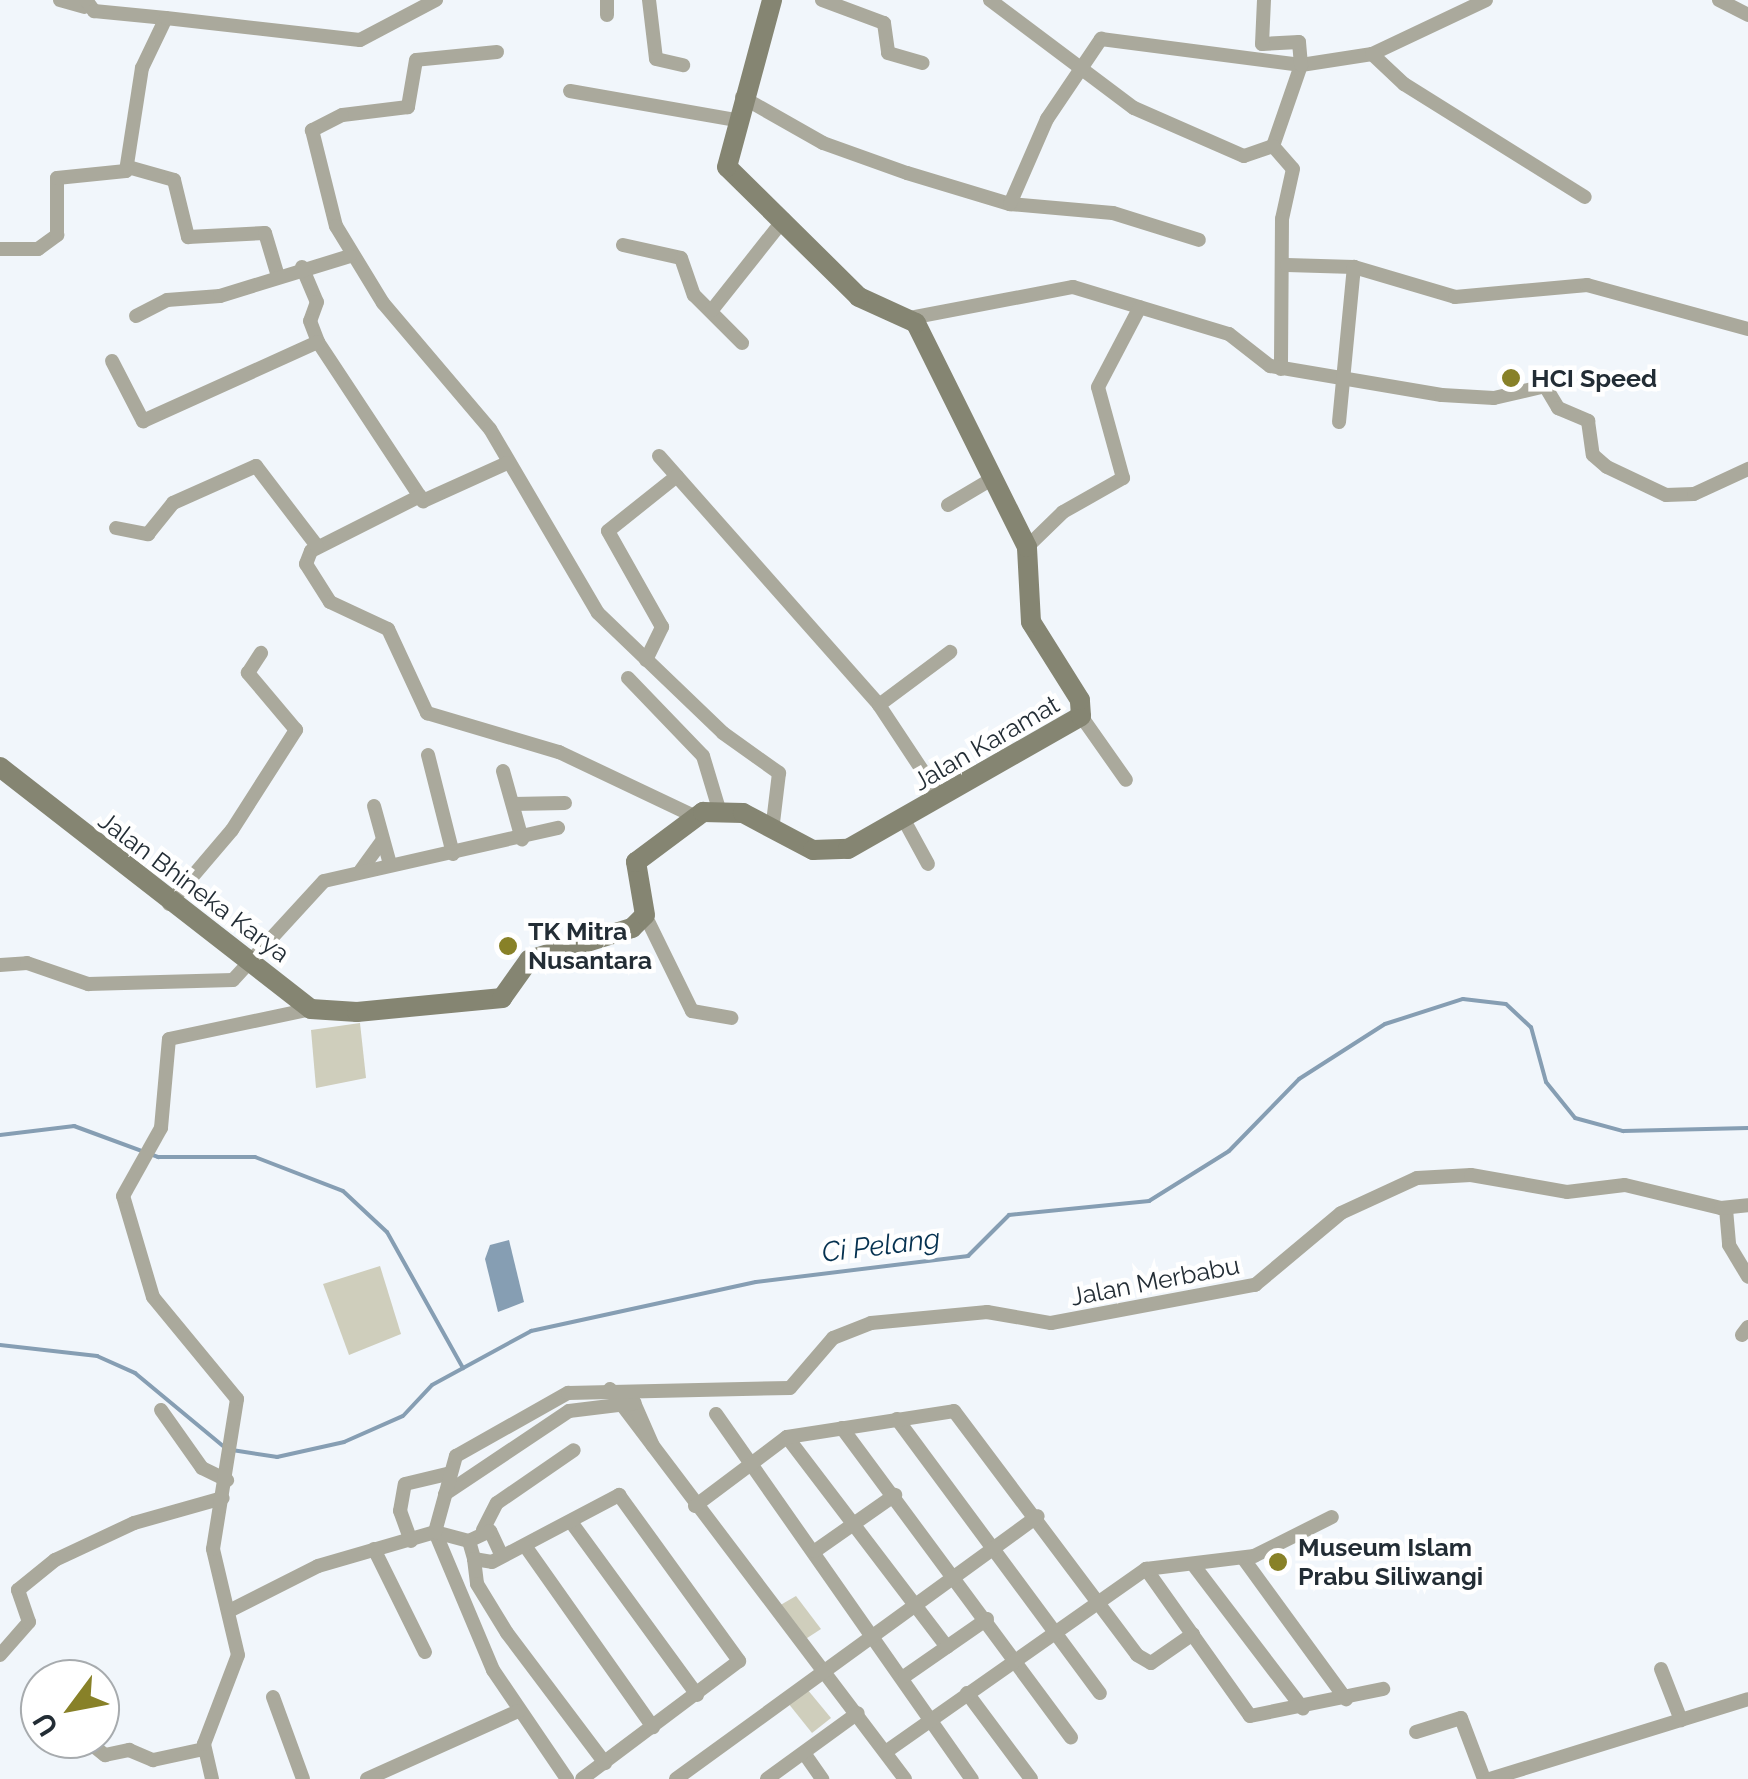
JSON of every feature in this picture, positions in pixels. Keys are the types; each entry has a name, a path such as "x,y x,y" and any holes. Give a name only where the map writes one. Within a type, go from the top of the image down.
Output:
{"street":[{"path":"60,0 166,18 360,40 436,0"},
{"path":"649,0 656,59 683,65"},
{"path":"772,0 736,120 730,174 784,219 859,296 910,318 1066,287 1229,334 1252,360 1282,368 1344,374 1487,398 1544,386 1558,408 1588,421 1594,455 1606,467 1666,495 1694,494 1748,469"},
{"path":"822,0 884,23 888,53 922,63"},
{"path":"990,0 1134,108 1234,154 1273,146"},
{"path":"1264,0 1262,44 1299,42 1300,65 1273,146"},
{"path":"1010,204 1080,70 1107,38 1300,65 1372,54 1486,0"},
{"path":"1719,0 1744,9"},
{"path":"128,167 142,68 166,18"},
{"path":"497,52 416,60 408,107 342,115 312,130 350,256 470,401 573,578 646,660 779,773 772,831"},
{"path":"1372,54 1404,84 1585,197"},
{"path":"570,92 736,120"},
{"path":"742,97 836,148 1010,204 1112,213 1199,240"},
{"path":"1273,146 1293,169 1282,219 1287,265 1282,368"},
{"path":"0,248 38,249 57,236 55,180 106,178 128,167 174,180 188,237 264,233 277,273"},
{"path":"712,310 784,219"},
{"path":"622,245 680,258 692,292 742,343"},
{"path":"136,316 277,273 350,256"},
{"path":"1287,265 1354,266 1442,296 1587,285 1748,329"},
{"path":"1339,422 1354,266"},
{"path":"302,267 317,302 310,322 318,342 420,496 431,504 507,463"},
{"path":"1028,546 1063,512 1124,478 1098,387 1140,307"},
{"name":"Jalan Karamat","path":"718,809 772,831 837,850 904,820 938,794 1081,716 1080,700 1031,622 1028,546 990,480 910,318"},
{"path":"112,361 143,421 318,342"},
{"path":"660,456 880,704 938,794"},
{"path":"116,528 148,534 172,502 256,466 317,546"},
{"path":"646,660 662,627 608,531 677,476"},
{"path":"948,504 990,480"},
{"path":"420,496 317,546 306,564 330,602 388,629 426,713 559,752 694,816"},
{"path":"169,905 232,830 296,730 248,673 260,652"},
{"path":"880,704 950,652"},
{"path":"628,678 703,756 718,809 694,816 636,862 644,916 692,1012 731,1018"},
{"path":"1081,716 1126,780"},
{"path":"428,755 453,854"},
{"name":"Jalan Bhineka Karya","path":"0,767 169,905 253,960 311,1009"},
{"path":"503,771 522,838"},
{"path":"513,804 565,804"},
{"path":"374,806 390,864"},
{"path":"904,820 928,864"},
{"path":"0,965 27,963 99,984 233,980 314,888 361,870 453,854 558,828"},
{"path":"361,870 384,840"},
{"path":"212,1779 204,1749 236,1668 230,1610 213,1548 232,1462 234,1392 166,1316 137,1260 123,1203 156,1138 163,1054 174,1035 311,1009 502,998 524,963 644,916"},
{"name":"Jalan Merbabu","path":"435,1532 450,1473 460,1451 557,1397 790,1388 834,1338 871,1323 987,1312 1051,1323 1255,1285 1341,1213 1417,1178 1471,1175 1567,1192 1625,1185 1726,1209 1748,1204"},
{"path":"1726,1209 1729,1245 1748,1277"},
{"path":"618,1393 635,1404 654,1450"},
{"path":"618,1393 695,1506 828,1670 906,1779"},
{"path":"445,1494 545,1422 618,1393"},
{"path":"161,1410 202,1468 227,1480"},
{"path":"695,1506 787,1438 897,1418 958,1413 1146,1663 1193,1634"},
{"path":"716,1414 905,1676 972,1779"},
{"path":"897,1418 997,1546 1100,1693"},
{"path":"842,1428 1017,1658 1071,1737"},
{"path":"787,1438 947,1647"},
{"path":"468,1542 483,1530 497,1503 574,1450"},
{"path":"411,1541 400,1511 406,1484 450,1473"},
{"path":"474,1559 486,1564 500,1552 528,1550 616,1494 642,1523 739,1662 582,1779"},
{"path":"815,1551 895,1494"},
{"path":"0,1654 29,1622 18,1590 55,1560 134,1523 223,1498"},
{"path":"676,1779 1038,1516"},
{"path":"886,1751 1146,1569 1195,1567 1243,1558 1332,1517"},
{"path":"571,1522 697,1695"},
{"path":"483,1530 499,1540 500,1552"},
{"path":"230,1610 374,1549 435,1532 468,1542"},
{"path":"435,1532 518,1711 567,1779"},
{"path":"468,1542 477,1584 507,1633 605,1762"},
{"path":"374,1549 425,1652"},
{"path":"528,1550 653,1727"},
{"path":"1243,1558 1346,1699"},
{"path":"1195,1567 1304,1709"},
{"path":"1146,1569 1250,1716 1304,1709 1384,1689"},
{"path":"905,1676 987,1618"},
{"path":"1661,1668 1681,1720"},
{"path":"967,1693 1031,1779"},
{"path":"273,1698 304,1779"},
{"path":"1416,1732 1461,1718 1487,1779 1748,1699"},
{"path":"367,1779 518,1711"},
{"path":"767,1779 858,1712"},
{"path":"120,1752 129,1750 147,1760 204,1749"},
{"path":"804,1754 822,1779"}],"green space":[{"path":"360,1023 366,1078 316,1088 311,1030"},
{"path":"380,1266 401,1334 349,1355 323,1284"},
{"path":"796,1596 821,1629 801,1642 777,1607"},
{"path":"807,1689 831,1718 812,1733 788,1703"}],"water":[{"path":"509,1240 524,1302 498,1312 485,1259 490,1245"}],"waterway":[{"name":"Ci Pelang","path":"232,1450 277,1457 344,1442 403,1416 432,1385 531,1331 756,1282 968,1256 1009,1215 1149,1201 1229,1151 1299,1079 1385,1024 1463,999 1506,1004 1531,1027 1546,1082 1575,1118 1623,1131 1748,1128"},
{"path":"0,1135 74,1126 158,1157 255,1157 343,1191 387,1232 463,1368"},
{"name":"Ci Pelang","path":"0,1345 97,1356 135,1373 223,1446"}],"place":[{"name":"HCI Speed","path":"1511,378"},
{"name":"TK Mitra Nusantara","path":"508,946"},
{"name":"Museum Islam Prabu Siliwangi","path":"1278,1562"}]}
